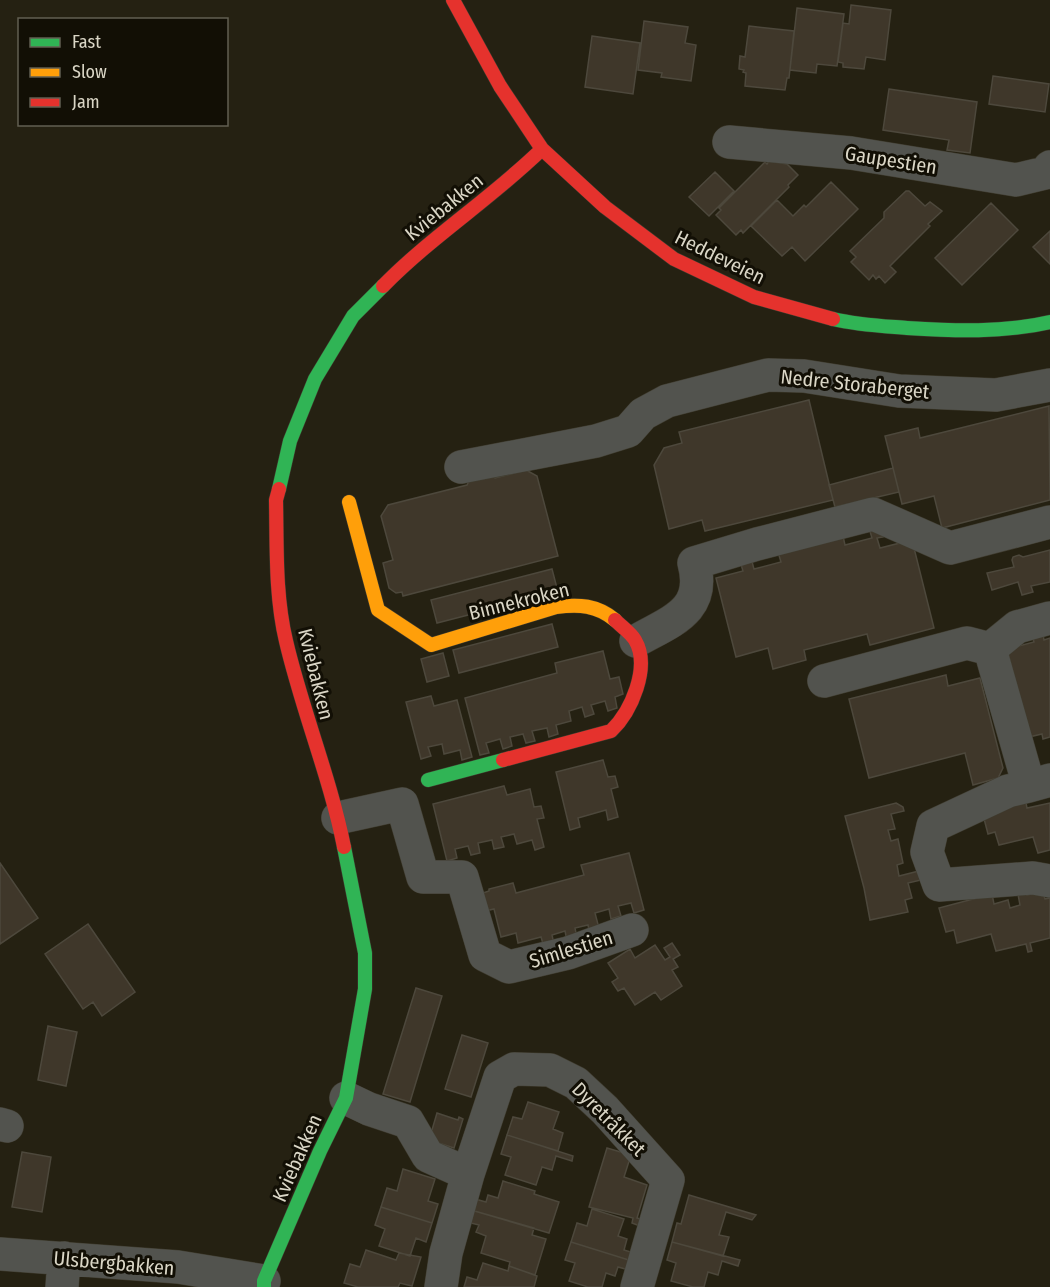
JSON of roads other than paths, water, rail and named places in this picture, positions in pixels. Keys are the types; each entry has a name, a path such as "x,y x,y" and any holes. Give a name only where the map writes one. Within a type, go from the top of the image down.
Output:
{"street":[{"name":"Heddeveien","path":"453,0 500,86 543,148 605,207 674,259 754,297 855,324 914,329 989,330 1029,327 1050,322"},
{"name":"Gaupestien","path":"729,142 851,153 1016,180 1045,173 1050,167"},
{"name":"Kviebakken","path":"264,1284 320,1151 346,1098 365,989 365,953 338,818 313,740 285,639 277,572 276,500 290,441 315,379 354,316 405,263 513,177 543,148"},
{"name":"Nedre Storaberget","path":"461,467 596,441 628,431 642,414 667,401 768,375 804,376 899,391 996,395 1050,385"},
{"name":"Binnekroken","path":"349,502 378,610 431,645 556,607 576,604 590,605 610,614 636,641"},
{"path":"428,780 611,731 619,725 636,694 639,658 636,641 687,610 696,595 698,577 694,562 873,514 950,548 1050,522"},
{"path":"990,649 1017,627 1050,618"},
{"path":"824,681 967,643 990,649"},
{"path":"990,649 1040,783 1008,791 933,826 927,852 939,885 1033,878 1050,881"},
{"name":"Simlestien","path":"338,818 402,804 423,877 462,878 485,955 509,967 568,953 632,930"},
{"name":"Dyretråkket","path":"441,1287 446,1253 468,1174 500,1077 514,1069 550,1070 576,1083 605,1110 668,1180 637,1287"},
{"path":"346,1098 369,1109 408,1122 428,1156 468,1174"},
{"name":"Ulsbergbakken","path":"0,1254 63,1273 178,1268 264,1284"}]}
